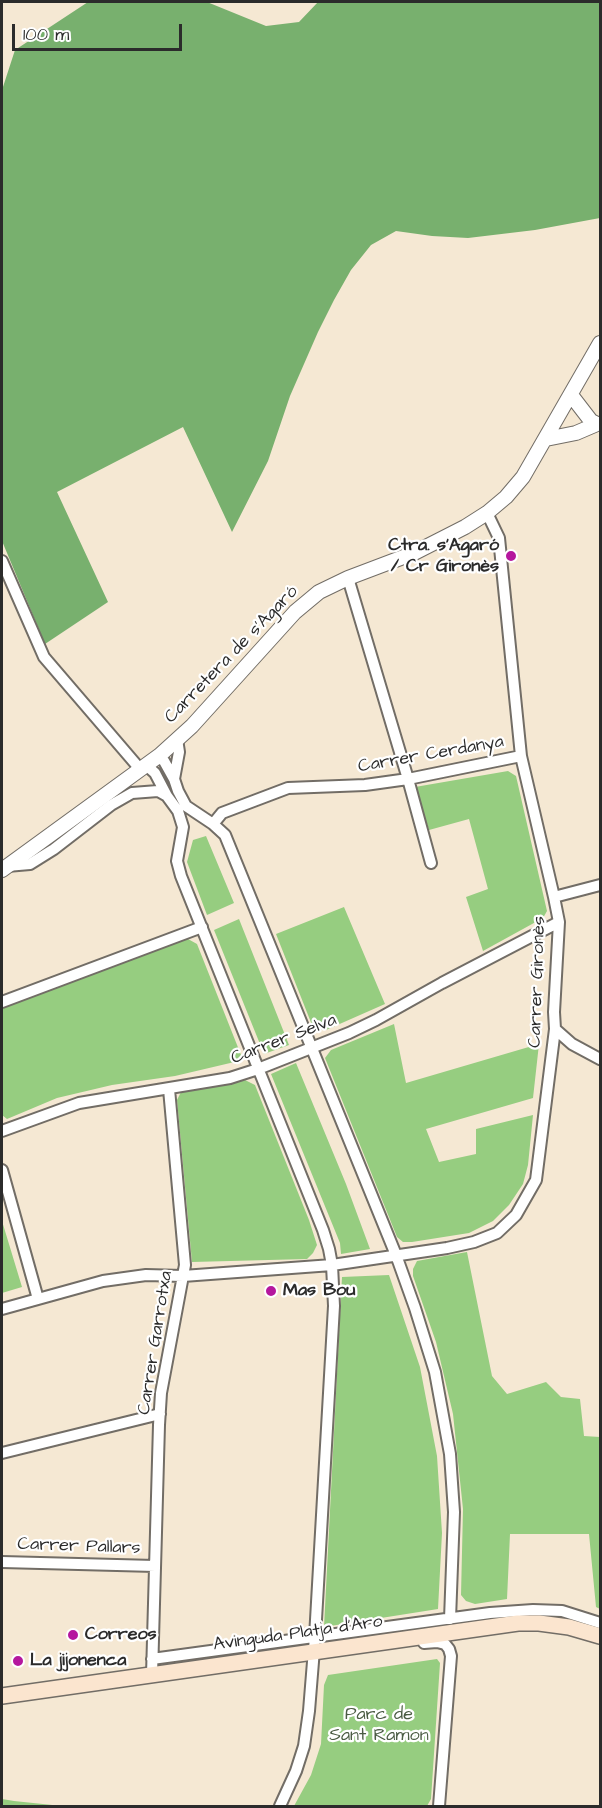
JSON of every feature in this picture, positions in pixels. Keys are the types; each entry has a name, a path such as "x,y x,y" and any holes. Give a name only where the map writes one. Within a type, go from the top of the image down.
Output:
{"main road":[{"name":"Avinguda Platja d'Aro","path":"2,1696 152,1675 315,1644 368,1643 518,1623 569,1627 600,1636"}],"street":[{"name":"Carretera de s'Agaró","path":"4,868 148,763 192,726 295,612 319,591 414,553 487,513 506,497 523,477 600,343"},
{"path":"571,395 591,421 600,424"},
{"path":"561,413 583,411"},
{"path":"561,413 576,433"},
{"path":"546,439 576,433 600,424"},
{"name":"Carrer Gironès","path":"183,1276 332,1265 474,1242 497,1233 516,1215 536,1180 555,1029 558,922 521,756 499,538 487,513"},
{"path":"2,561 44,657 148,763 178,811 183,827 177,861 181,876 323,1230 332,1265 334,1306 315,1644 304,1746 296,1771 280,1806"},
{"path":"348,578 431,863"},
{"path":"174,779 179,752 177,739"},
{"name":"Carrer Cerdanya","path":"213,824 222,813 288,788 365,785 408,779 521,756"},
{"path":"148,763 164,761 186,806 225,835 396,1255 415,1308 435,1372 450,1454 454,1512 450,1619"},
{"path":"4,868 30,864 54,849 111,805 132,793 158,791 167,796"},
{"path":"554,897 600,885"},
{"name":"Carrer Selva","path":"2,1131 79,1103 230,1078 258,1069 376,1020 558,922"},
{"path":"2,1002 202,927"},
{"path":"555,1029 572,1044 600,1059"},
{"name":"Carrer Garrotxa","path":"152,1675 161,1393 185,1265 169,1089"},
{"path":"2,1170 38,1299"},
{"path":"2,1309 103,1281 146,1275 183,1276"},
{"path":"2,1453 160,1414"},
{"name":"Carrer Pallars","path":"2,1562 155,1566"},
{"path":"152,1659 315,1644 490,1613 562,1611 600,1623"},
{"path":"368,1643 384,1648 437,1642 445,1644 449,1649 451,1656 441,1804"}],"green space":[{"path":"88,2 207,2 266,26 299,22 318,2 600,2 600,218 535,230 468,238 396,231 371,245 351,270 318,332 290,396 268,461 232,532 183,427 57,492 108,602 45,644 2,541 2,90 15,50"},
{"path":"508,771 516,776 547,911 543,918 483,951 466,897 488,889 469,819 429,830 415,787"},
{"path":"206,836 234,903 207,915 187,862 193,840"},
{"path":"344,907 385,1004 326,1030 317,1030 312,1025 276,934"},
{"path":"239,919 289,1045 264,1054 214,930"},
{"path":"188,939 197,944 243,1060 175,1076 112,1085 57,1098 7,1119 2,1115 2,1006 162,944"},
{"path":"394,1024 406,1083 539,1044 533,1098 426,1129 439,1162 476,1154 476,1129 533,1115 528,1165 523,1184 509,1205 493,1221 469,1233 412,1242 403,1242 397,1237 325,1058 331,1050"},
{"path":"296,1063 370,1249 341,1254 340,1243 271,1074"},
{"path":"245,1080 255,1085 317,1245 307,1259 192,1262 177,1100 181,1092"},
{"path":"2,1221 22,1287 2,1293"},
{"path":"467,1252 492,1376 507,1394 546,1382 561,1397 580,1399 584,1436 600,1437 600,1609 596,1607 589,1534 510,1534 507,1599 475,1604 466,1601 461,1595 463,1509 453,1414 436,1342 413,1276 413,1269 417,1261"},
{"path":"389,1275 420,1367 437,1456 442,1533 438,1609 324,1627 342,1277"},
{"name":"Parc de Sant Ramon","path":"437,1659 440,1663 431,1799 427,1806 294,1806 311,1775 321,1744 324,1685 328,1675"},
{"path":"2,1799 14,1801 62,1806 2,1806"}],"place":[{"name":"Ctra. s'Agaró / Cr Gironès","path":"511,556"},
{"name":"Mas Bou","path":"271,1291"},
{"name":"Correos","path":"73,1635"},
{"name":"La jijonenca","path":"18,1661"}]}
